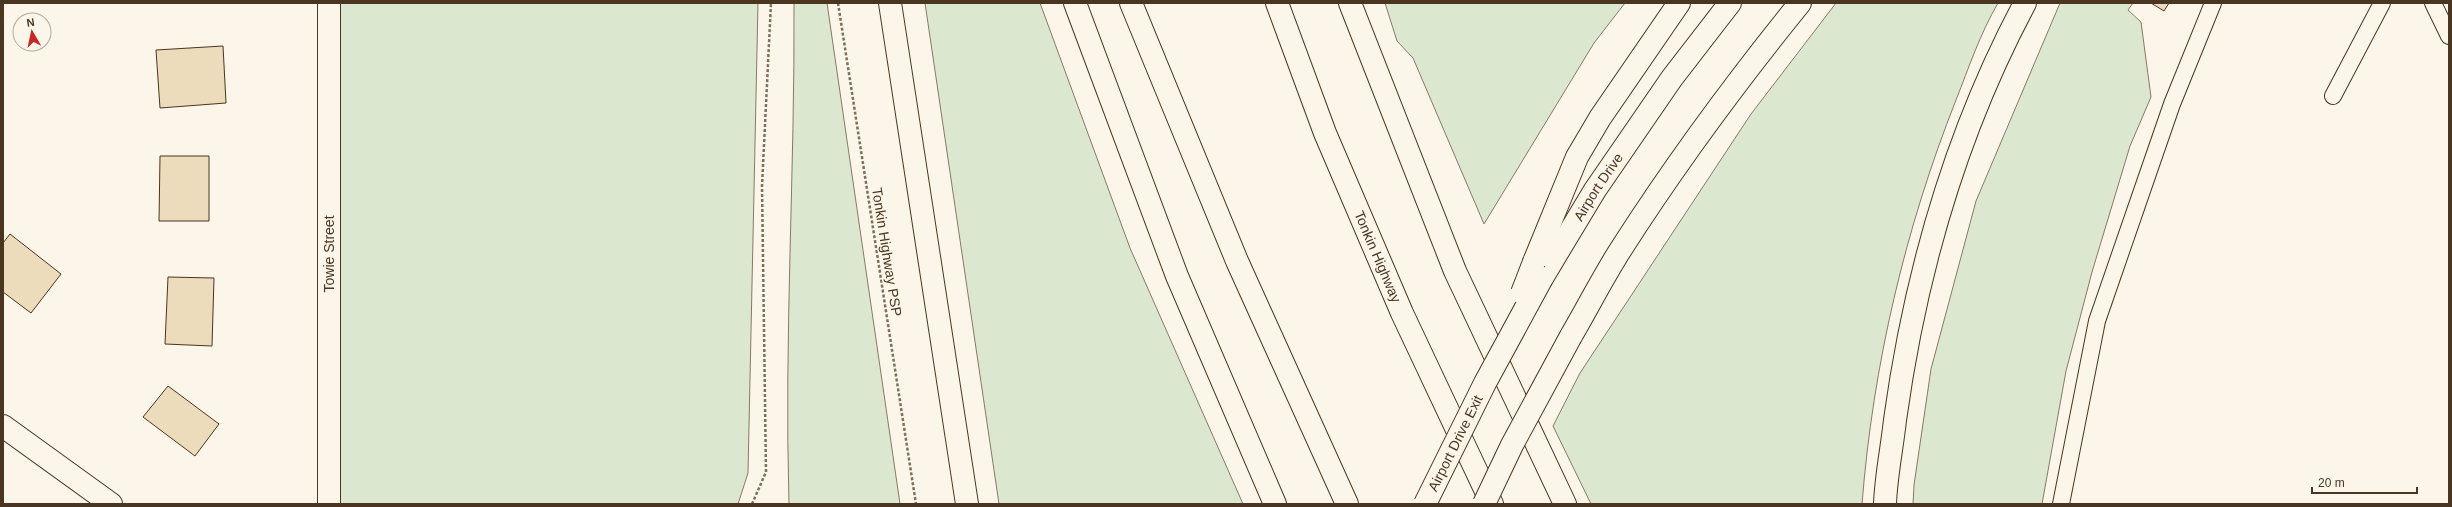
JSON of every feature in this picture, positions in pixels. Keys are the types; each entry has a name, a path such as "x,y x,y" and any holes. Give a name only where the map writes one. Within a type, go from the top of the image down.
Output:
{"main road":[{"name":"Towie Street","path":"329,3 329,504"},
{"path":"890,3 967,504"},
{"path":"1074,3 1177,276 1275,504"},
{"path":"1131,3 1237,261 1347,504"},
{"name":"Tonkin Highway","path":"1277,3 1325,133 1402,313 1492,504"},
{"path":"1350,3 1456,271 1565,504"},
{"path":"1538,270 1577,157 1600,118 1679,3"},
{"name":"Airport Drive","path":"1485,383 1538,270 1672,78 1730,3"},
{"path":"1484,504 1512,445 1620,250 1674,167 1720,104 1800,3"},
{"path":"1885,504 1904,357 1929,243 1970,120 2007,36 2025,3"},
{"name":"Airport Drive Exit","path":"1425,504 1485,383"},
{"path":"3,426 111,504"}],"lane":[{"path":"2060,504 2097,321 2172,104 2213,3"},
{"path":"2333,96 2382,3"},
{"path":"2433,3 2449,36"}],"path":[{"path":"752,504 766,472 762,186 770,3"},
{"name":"Tonkin Highway PSP","path":"838,3 916,504"}],"green space":[{"path":"329,3 758,3 748,473 738,504 329,504"},
{"path":"794,3 827,3 900,504 789,504 788,379"},
{"path":"925,3 1040,3 1130,248 1243,504 999,504"},
{"path":"1385,3 1625,3 1594,43 1484,224 1413,58 1397,41"},
{"path":"1836,3 1998,3 1975,51 1956,100 1921,198 1907,248 1894,298 1874,400 1862,504 1591,504 1553,426 1580,373 1751,114"},
{"path":"2060,3 2133,3 2128,10 2141,22 2151,97 2130,146 2092,272 2066,371 2042,504 1913,504 1914,485 1931,369 1976,201"}],"building":[{"path":"2151,3 2169,3 2164,11"},
{"path":"223,46 226,103 160,108 156,50"},
{"path":"160,156 209,156 209,221 159,221"},
{"path":"10,234 61,274 31,313 3,292 3,243"},
{"path":"168,277 214,278 212,346 165,344"},
{"path":"168,386 219,424 195,456 143,417"}]}
